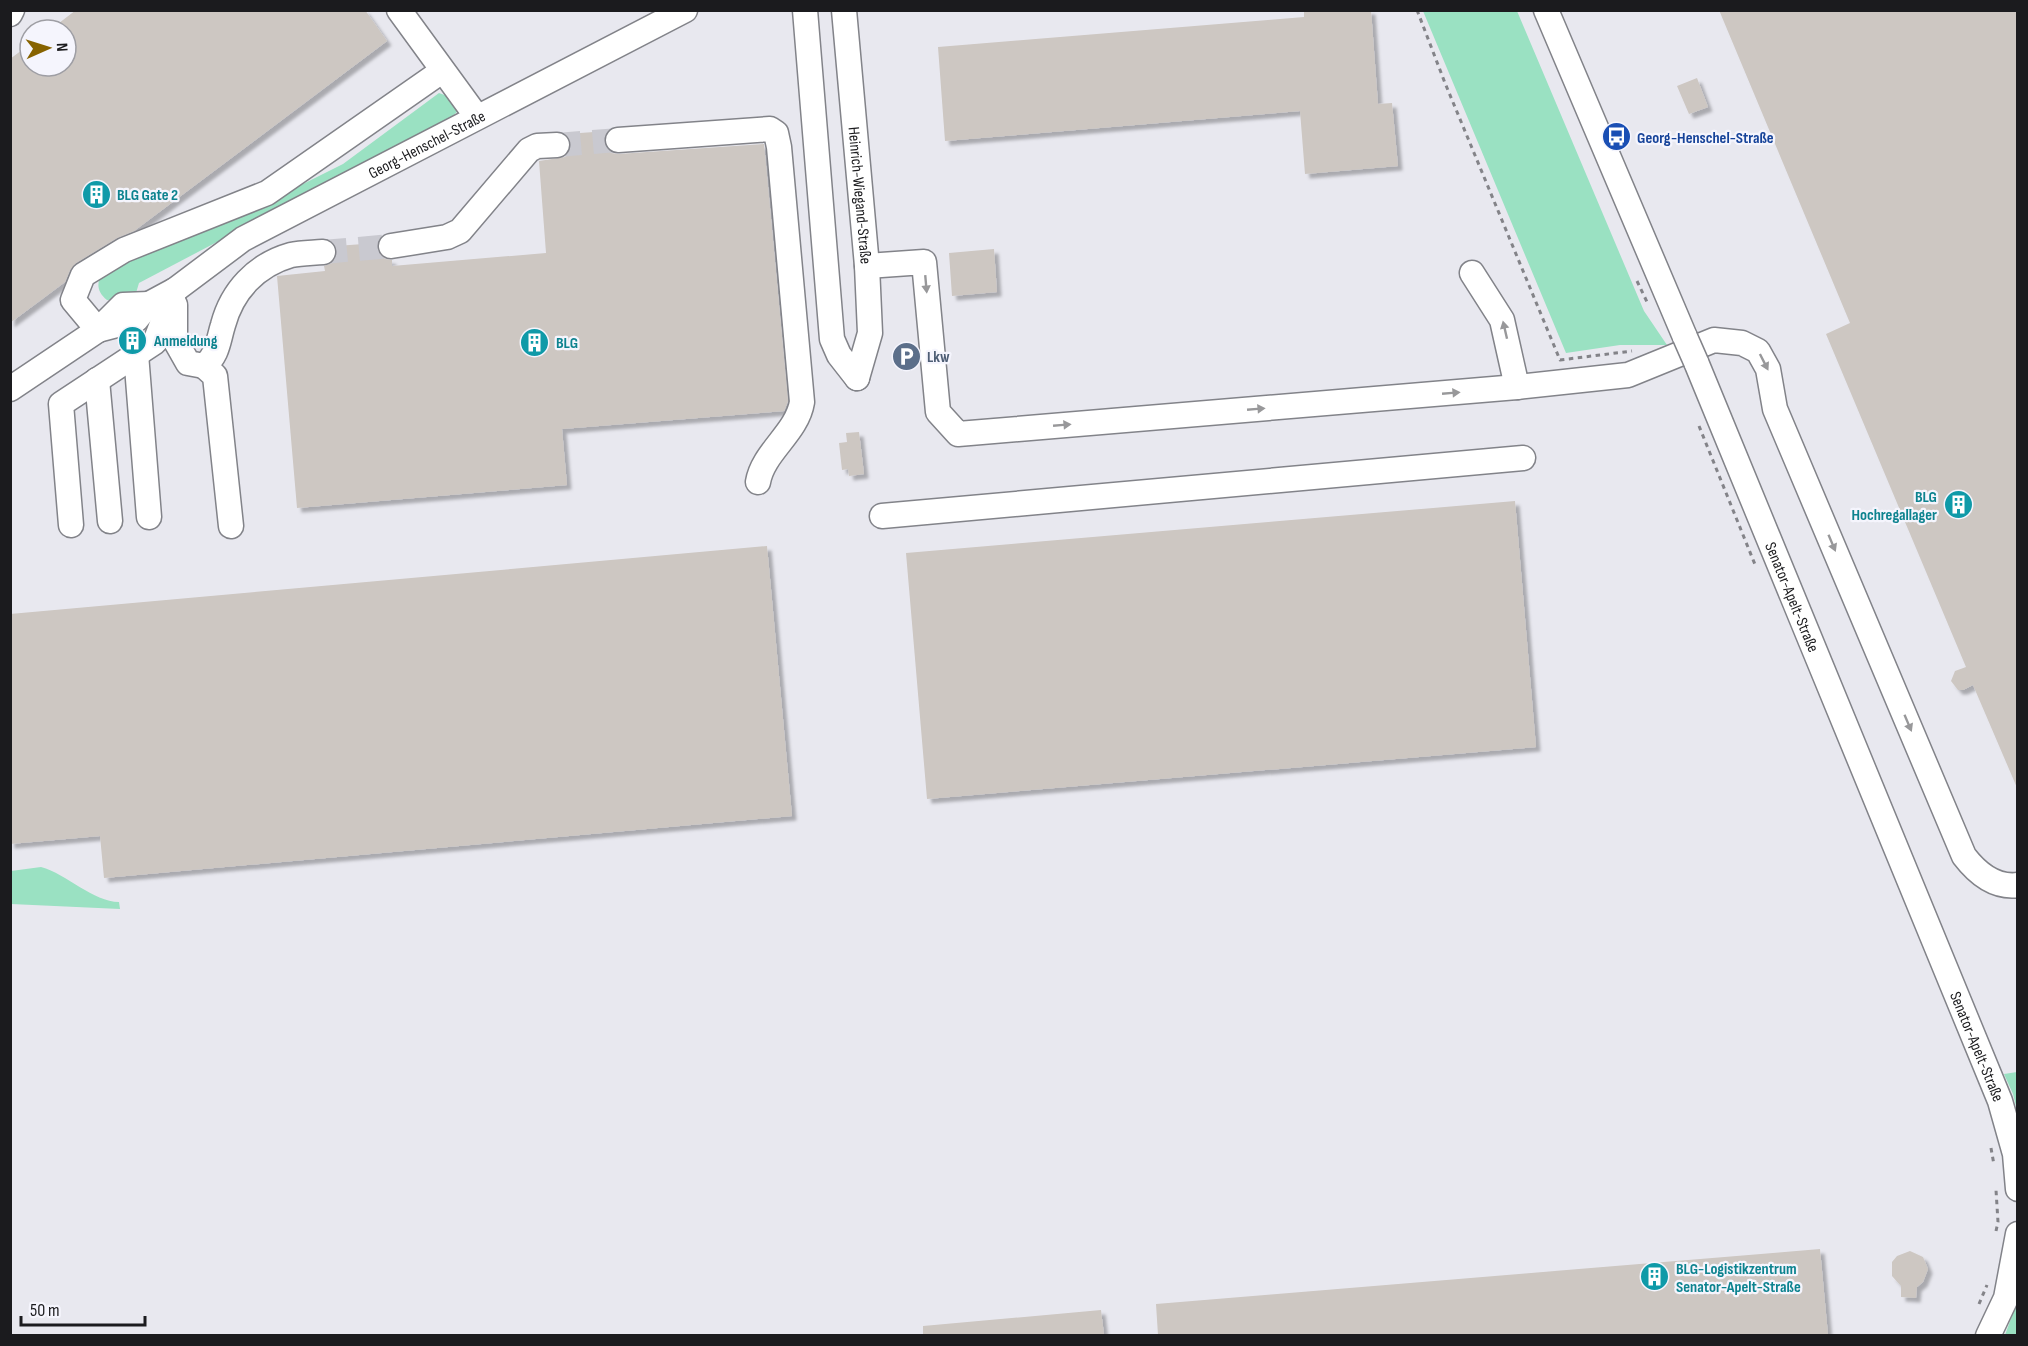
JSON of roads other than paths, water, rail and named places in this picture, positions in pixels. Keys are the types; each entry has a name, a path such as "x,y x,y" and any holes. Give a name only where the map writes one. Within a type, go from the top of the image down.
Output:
{"street":[{"path":"399,10 477,117"},
{"name":"Georg-Henschel-Straße","path":"10,389 98,330 123,306 149,304 175,290 243,239 685,10"},
{"name":"Heinrich-Wiegand-Straße","path":"805,10 832,339 839,355 857,378 870,333 867,266 844,10"},
{"name":"Senator-Apelt-Straße","path":"1546,10 1685,337 2001,1101 2015,1154 2007,1186"},
{"path":"98,330 73,300 83,275 124,250 267,193 442,71"},
{"path":"618,140 770,129 776,133 802,402 800,414 760,471 758,482"},
{"path":"391,246 447,237 460,231 529,150 537,146 556,146"},
{"path":"204,366 213,358 217,350 223,322 235,294 252,275 272,262 293,255 323,252"},
{"path":"867,266 924,262 938,412 958,434 1517,387 1628,375 1714,340 1742,343 1758,351 1768,369 1775,409 1964,856 1976,871 1995,883 2018,885"},
{"path":"1472,273 1502,320 1517,387"},
{"path":"71,525 61,404 155,342 175,290"},
{"path":"175,290 175,340 188,363 204,366 215,376 231,526"},
{"path":"136,354 150,517"},
{"path":"97,380 110,521"},
{"path":"882,516 1523,458"},
{"path":"1988,1335 2006,1298 2007,1233"}],"tunnel":[{"path":"557,145 618,140"},
{"path":"323,252 391,246"}],"place":[{"name":"Georg-Henschel-Straße","path":"1616,137"},
{"name":"BLG Gate 2","path":"96,194"},
{"name":"Anmeldung","path":"133,340"},
{"name":"BLG","path":"535,342"},
{"name":"Lkw","path":"906,356"},
{"name":"BLG Hochregallager","path":"1958,505"},
{"name":"BLG-Logistikzentrum Senator-Apelt-Straße","path":"1655,1277"}]}
